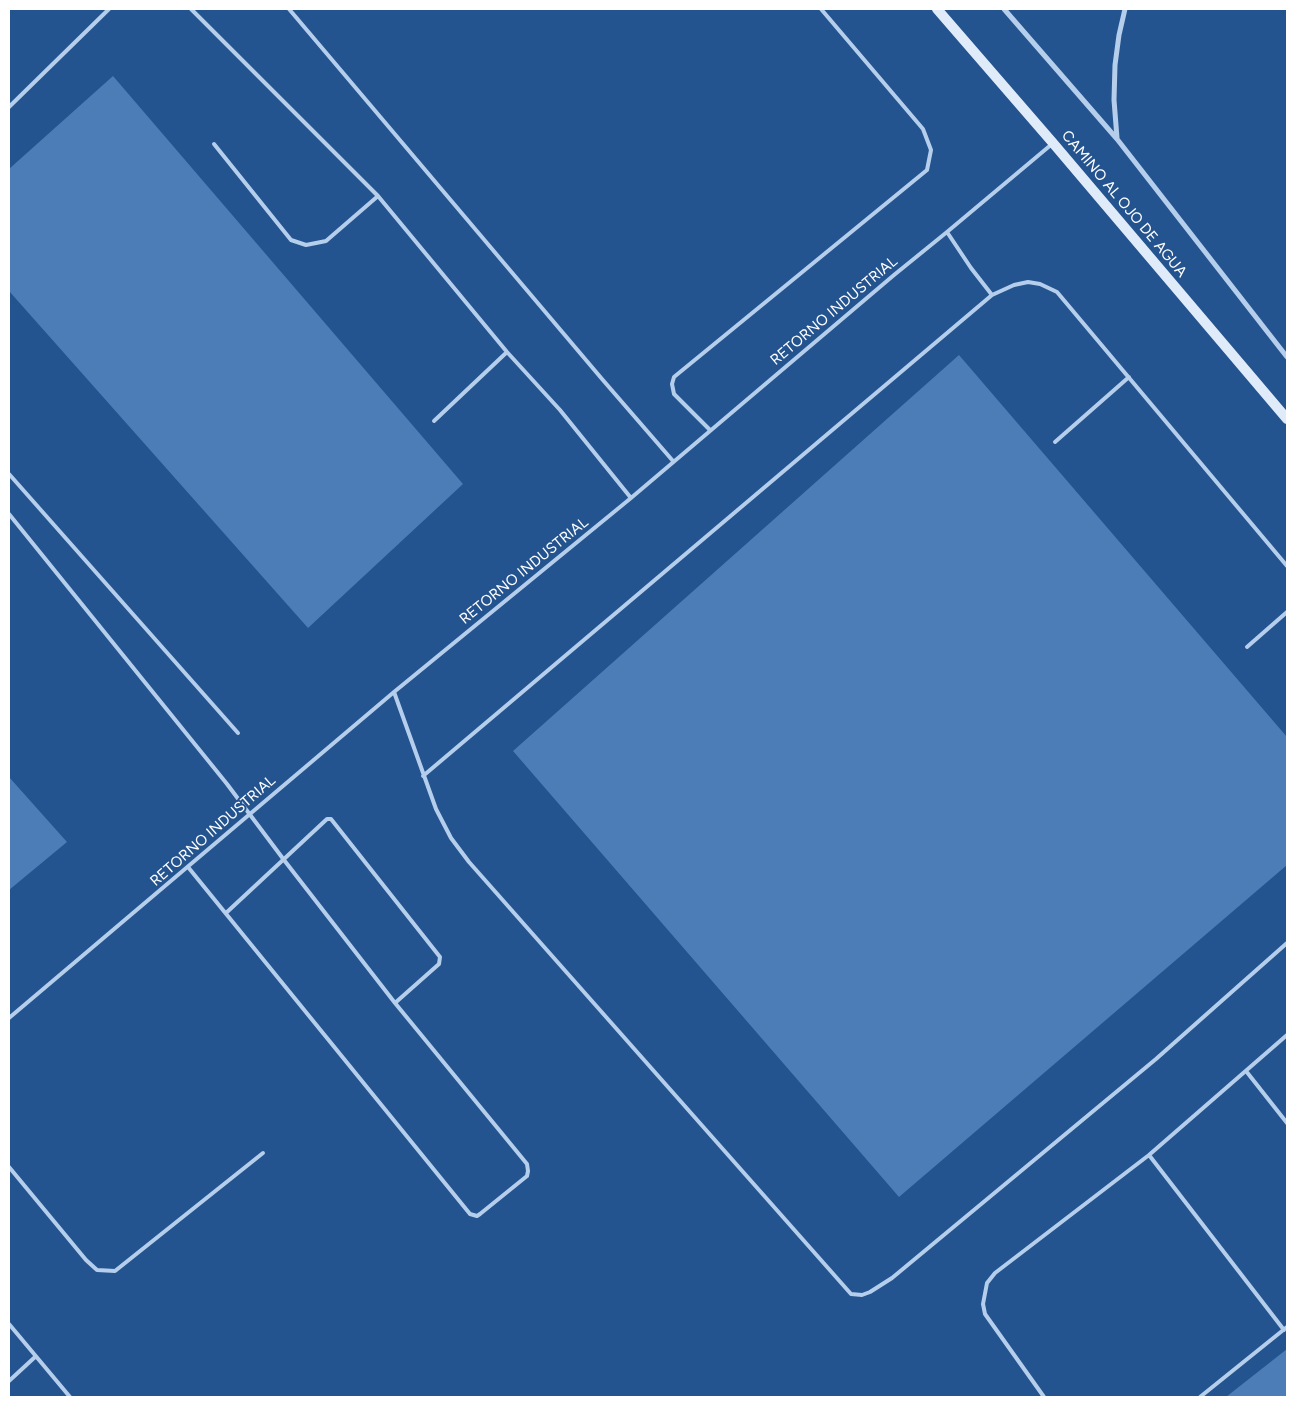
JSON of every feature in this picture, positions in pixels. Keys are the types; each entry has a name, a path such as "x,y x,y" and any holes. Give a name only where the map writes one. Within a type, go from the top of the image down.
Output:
{"street":[{"name":"CAMINO AL OJO DE AGUA","path":"937,9 1287,419"},
{"path":"1004,9 1117,138 1287,357"},
{"path":"1117,138 1114,100 1115,65 1125,9"}],"lane":[{"path":"9,107 109,9"},
{"path":"191,9 378,196 507,352 560,410 631,498"},
{"path":"289,9 673,462"},
{"path":"710,430 674,394 672,384 674,377 927,170 931,150 923,129 821,9"},
{"name":"RETORNO INDUSTRIAL","path":"9,1018 394,692 631,498 1053,143"},
{"path":"214,144 291,240 306,245 326,241 378,196"},
{"path":"947,232 992,295"},
{"path":"423,776 992,295 1014,285 1028,282 1040,284 1056,292 1287,566"},
{"path":"434,421 507,352"},
{"path":"1055,442 1129,377"},
{"path":"9,474 238,733"},
{"path":"9,514 250,813 395,1003 527,1164 527,1176 477,1216 470,1214 188,867"},
{"path":"1247,647 1287,612"},
{"path":"394,692 423,776 440,816 451,838 468,862 851,1294 870,1292 892,1278 1156,1059 1287,943"},
{"path":"226,913 327,819 331,819 439,953 439,964 395,1003"},
{"path":"1044,1397 984,1314 983,1304 987,1283 996,1273 1149,1155 1287,1035"},
{"path":"1246,1071 1287,1123"},
{"path":"9,1166 86,1260 97,1270 115,1271 263,1153"},
{"path":"1149,1155 1285,1329 1200,1397"},
{"path":"9,1324 70,1397"},
{"path":"9,1381 35,1357"}],"building":[{"path":"113,76 463,484 308,628 9,291 9,169"},
{"path":"959,355 1287,737 1287,865 899,1197 513,751"},
{"path":"9,777 67,842 9,890"},
{"path":"1287,1349 1287,1397 1226,1397"}]}
